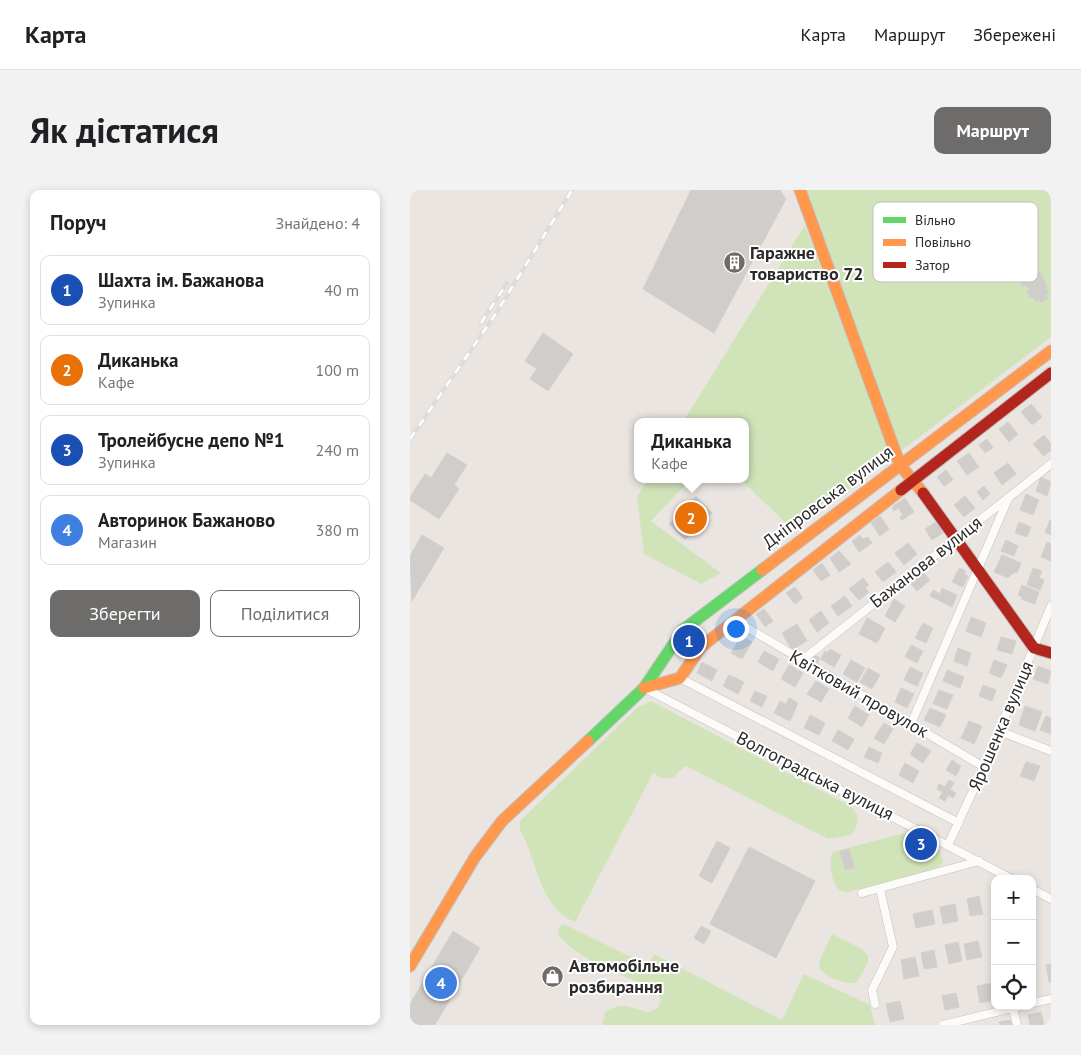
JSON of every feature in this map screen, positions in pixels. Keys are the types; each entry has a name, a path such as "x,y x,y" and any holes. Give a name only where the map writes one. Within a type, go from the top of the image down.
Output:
{"street":[{"path":"800,190 900,465 915,481 1034,648 1051,653"},
{"name":"Дніпровська вулиця","path":"410,966 476,857 502,821 644,688 683,630 1051,351"},
{"path":"959,823 680,678 701,647 1051,373"},
{"name":"Бажанова вулиця","path":"801,661 1051,464"},
{"path":"911,724 979,569 1008,497"},
{"name":"Ярошенка вулиця","path":"948,845 984,767 1051,606"},
{"name":"Квітковий провулок","path":"734,620 984,767"},
{"name":"Дніпровська вулиця","path":"644,688 680,678"},
{"name":"Волгоградська вулиця","path":"644,688 1005,875"},
{"path":"999,731 1051,751"},
{"path":"862,893 979,861"},
{"path":"875,1004 872,990 892,947 880,889"},
{"path":"1036,891 1051,899"},
{"path":"1036,1002 1051,999"},
{"path":"944,1025 1005,1010"},
{"path":"1017,1010 1017,1025"}],"green space":[{"path":"805,190 1051,190 1051,337 901,451"},
{"path":"805,225 891,457 794,531 744,483 749,483 749,418 685,418"},
{"path":"646,483 687,483 651,521 721,573 701,584 644,554 637,497"},
{"path":"651,701 852,807 857,817 857,825 854,832 851,835 828,839 686,766 675,777 661,778 654,772 669,743 575,922 563,915 553,905 540,882 520,830 520,821 637,708"},
{"path":"904,833 939,850 943,861 938,869 847,892 842,891 834,883 831,870 833,852"},
{"path":"564,924 643,963 649,963 654,954 782,1020 804,974 870,1005 875,1025 602,1025 605,1012 612,1008 627,1006 649,1012 658,1008 661,1000 655,989 599,966 570,947 559,936 558,928"},
{"path":"832,934 862,949 868,956 868,963 856,983 836,980 826,975 819,968 820,960"}],"building":[{"path":"691,190 780,190 786,199 714,333 643,289"},
{"name":"Гаражне товариство 72","path":"731,257 739,262 736,267 728,263"},
{"path":"1038,271 1047,286 1045,288 1049,293 1046,295 1048,298 1041,303 1039,299 1036,301 1026,292 1030,290 1026,285 1023,287 1020,282 1038,282"},
{"path":"543,333 573,354 548,391 530,379 537,369 525,361"},
{"path":"1031,404 1042,417 1032,425 1021,412"},
{"path":"1008,422 1018,434 1009,442 999,429"},
{"path":"1044,435 1051,444 1051,450 1044,456 1033,444"},
{"path":"987,439 993,448 985,453 979,445"},
{"path":"447,453 467,465 454,485 459,489 439,519 410,500 410,497 425,474 431,478"},
{"path":"969,453 979,467 967,475 957,461"},
{"path":"1008,463 1016,474 1002,485 994,473"},
{"path":"946,470 953,480 944,486 937,477"},
{"path":"1041,477 1051,482 1047,496 1036,491"},
{"path":"984,486 990,494 983,500 977,492"},
{"path":"1026,494 1039,500 1033,515 1020,510"},
{"path":"696,496 712,513 685,540 669,524"},
{"path":"965,496 975,508 964,517 954,505"},
{"path":"905,498 914,512 902,520 900,517 903,515 898,508 894,511 892,507"},
{"path":"880,516 889,529 880,536 871,523"},
{"path":"1051,521 1051,535 1045,532"},
{"path":"936,522 943,533 932,540 925,529"},
{"path":"1019,522 1031,527 1027,537 1015,533"},
{"path":"422,535 444,548 412,601 410,556"},
{"path":"860,535 862,539 868,537 872,543 859,552 852,541"},
{"path":"1006,540 1018,546 1014,556 1001,551"},
{"path":"1047,542 1051,544 1051,561 1041,557"},
{"path":"908,543 917,554 904,565 895,553"},
{"path":"839,551 851,564 839,572 830,558"},
{"path":"1002,555 1021,563 1017,573 1014,572 1008,578 994,572"},
{"path":"888,562 896,572 883,582 875,572"},
{"path":"822,563 830,575 821,581 813,570"},
{"path":"959,568 966,571 964,574 968,576 963,587 952,582"},
{"path":"1033,568 1042,571 1039,578 1044,580 1040,590 1027,585"},
{"path":"923,572 930,580 917,591 910,583"},
{"path":"863,578 869,585 865,588 869,592 859,600 849,589"},
{"path":"1022,585 1039,592 1035,604 1021,599 1022,597 1018,595"},
{"path":"795,587 803,598 795,604 786,593"},
{"path":"942,588 957,595 952,607 930,596 933,590 940,594"},
{"path":"845,596 852,606 838,616 831,606"},
{"path":"894,599 905,606 895,622 885,616"},
{"path":"764,609 773,621 765,627 756,614"},
{"path":"821,611 829,623 817,632 809,620"},
{"path":"971,617 986,623 981,637 966,631"},
{"path":"867,618 885,628 877,643 859,634"},
{"path":"923,623 933,628 926,643 915,638"},
{"path":"797,624 807,641 792,650 782,633"},
{"path":"741,636 752,642 742,659 731,653"},
{"path":"1001,637 1016,641 1012,654 997,650"},
{"path":"911,645 923,651 917,663 905,657"},
{"path":"958,648 971,653 967,666 954,661"},
{"path":"830,649 841,655 834,667 821,659 825,651 828,653"},
{"path":"764,651 779,659 773,671 758,662"},
{"path":"814,655 820,658 817,664 811,660"},
{"path":"851,660 865,668 857,682 843,674"},
{"path":"994,660 1007,665 1001,678 989,673"},
{"path":"702,662 717,670 712,681 697,673"},
{"path":"789,665 803,673 795,687 781,679"},
{"path":"1038,666 1051,671 1048,684 1033,679"},
{"path":"910,667 923,673 917,686 904,680"},
{"path":"868,668 880,675 872,689 860,682"},
{"path":"947,670 964,677 960,688 943,681"},
{"path":"729,675 744,682 738,694 723,686"},
{"path":"816,681 829,689 821,702 807,694"},
{"path":"983,685 996,690 992,701 979,696"},
{"path":"901,688 914,694 907,708 895,702"},
{"path":"939,690 953,695 947,709 933,704"},
{"path":"755,691 767,696 762,707 750,701"},
{"path":"789,698 798,703 790,721 774,713 780,701 786,704"},
{"path":"855,706 869,715 862,727 848,718"},
{"path":"1025,706 1042,712 1035,731 1019,725"},
{"path":"930,708 946,715 940,727 924,720"},
{"path":"810,715 825,723 819,735 804,728"},
{"path":"1046,716 1051,718 1051,734 1040,730"},
{"path":"969,721 982,726 974,744 961,738"},
{"path":"884,723 893,729 884,744 874,738"},
{"path":"838,730 854,739 848,750 832,741"},
{"path":"917,743 931,751 923,763 910,754"},
{"path":"869,747 882,753 878,763 864,757"},
{"path":"952,760 961,766 956,776 946,770"},
{"path":"1026,762 1040,766 1034,781 1020,776"},
{"path":"905,763 919,771 913,783 899,775"},
{"path":"949,780 954,783 950,790 956,793 953,798 948,795 945,801 939,798 943,792 937,789 939,784 945,787"},
{"path":"717,841 730,848 712,883 699,876"},
{"path":"749,847 815,881 776,958 710,924"},
{"path":"849,849 855,868 845,870 840,851"},
{"path":"979,896 983,914 970,916 967,899"},
{"path":"955,904 958,921 943,924 940,907"},
{"path":"932,910 935,924 916,928 913,914"},
{"path":"701,926 711,931 704,944 694,938"},
{"path":"453,931 480,948 435,1025 410,1025 410,1004"},
{"path":"978,941 982,957 967,960 964,944"},
{"path":"958,942 962,961 949,964 945,945"},
{"path":"934,950 937,967 924,969 921,953"},
{"path":"915,957 919,976 904,979 901,960"},
{"path":"1051,964 1051,982 1049,982 1046,965"},
{"path":"991,983 991,1001 980,1003 977,986"},
{"path":"956,993 959,1007 945,1010 942,996"},
{"path":"900,1001 904,1019 890,1022 886,1004"},
{"path":"1041,1012 1044,1025 1030,1025 1028,1015"},
{"path":"1010,1020 1012,1025 1000,1025 999,1022"}],"railway":[{"path":"410,439 495,315 572,190"},
{"path":"481,323 507,283"}],"traffic: fast":[{"path":"588,741 644,688 683,630 762,570"}],"traffic: slow":[{"path":"800,190 900,465 923,493"},
{"path":"762,570 1051,351"},
{"path":"644,688 680,678 701,647 901,490"},
{"path":"410,966 475,857 502,821 588,741"}],"traffic: jam":[{"path":"901,490 1051,373"},
{"path":"923,493 1034,648 1051,653"}],"place":[{"name":"Гаражне товариство 72","path":"734,263"},
{"name":"Диканька","path":"691,518"},
{"name":"Шахта ім. Бажанова","path":"689,641"},
{"name":"Тролейбусне депо №1","path":"921,844"},
{"name":"Автомобільне розбирання","path":"553,976"},
{"name":"Авторинок Бажаново","path":"441,983"}]}
